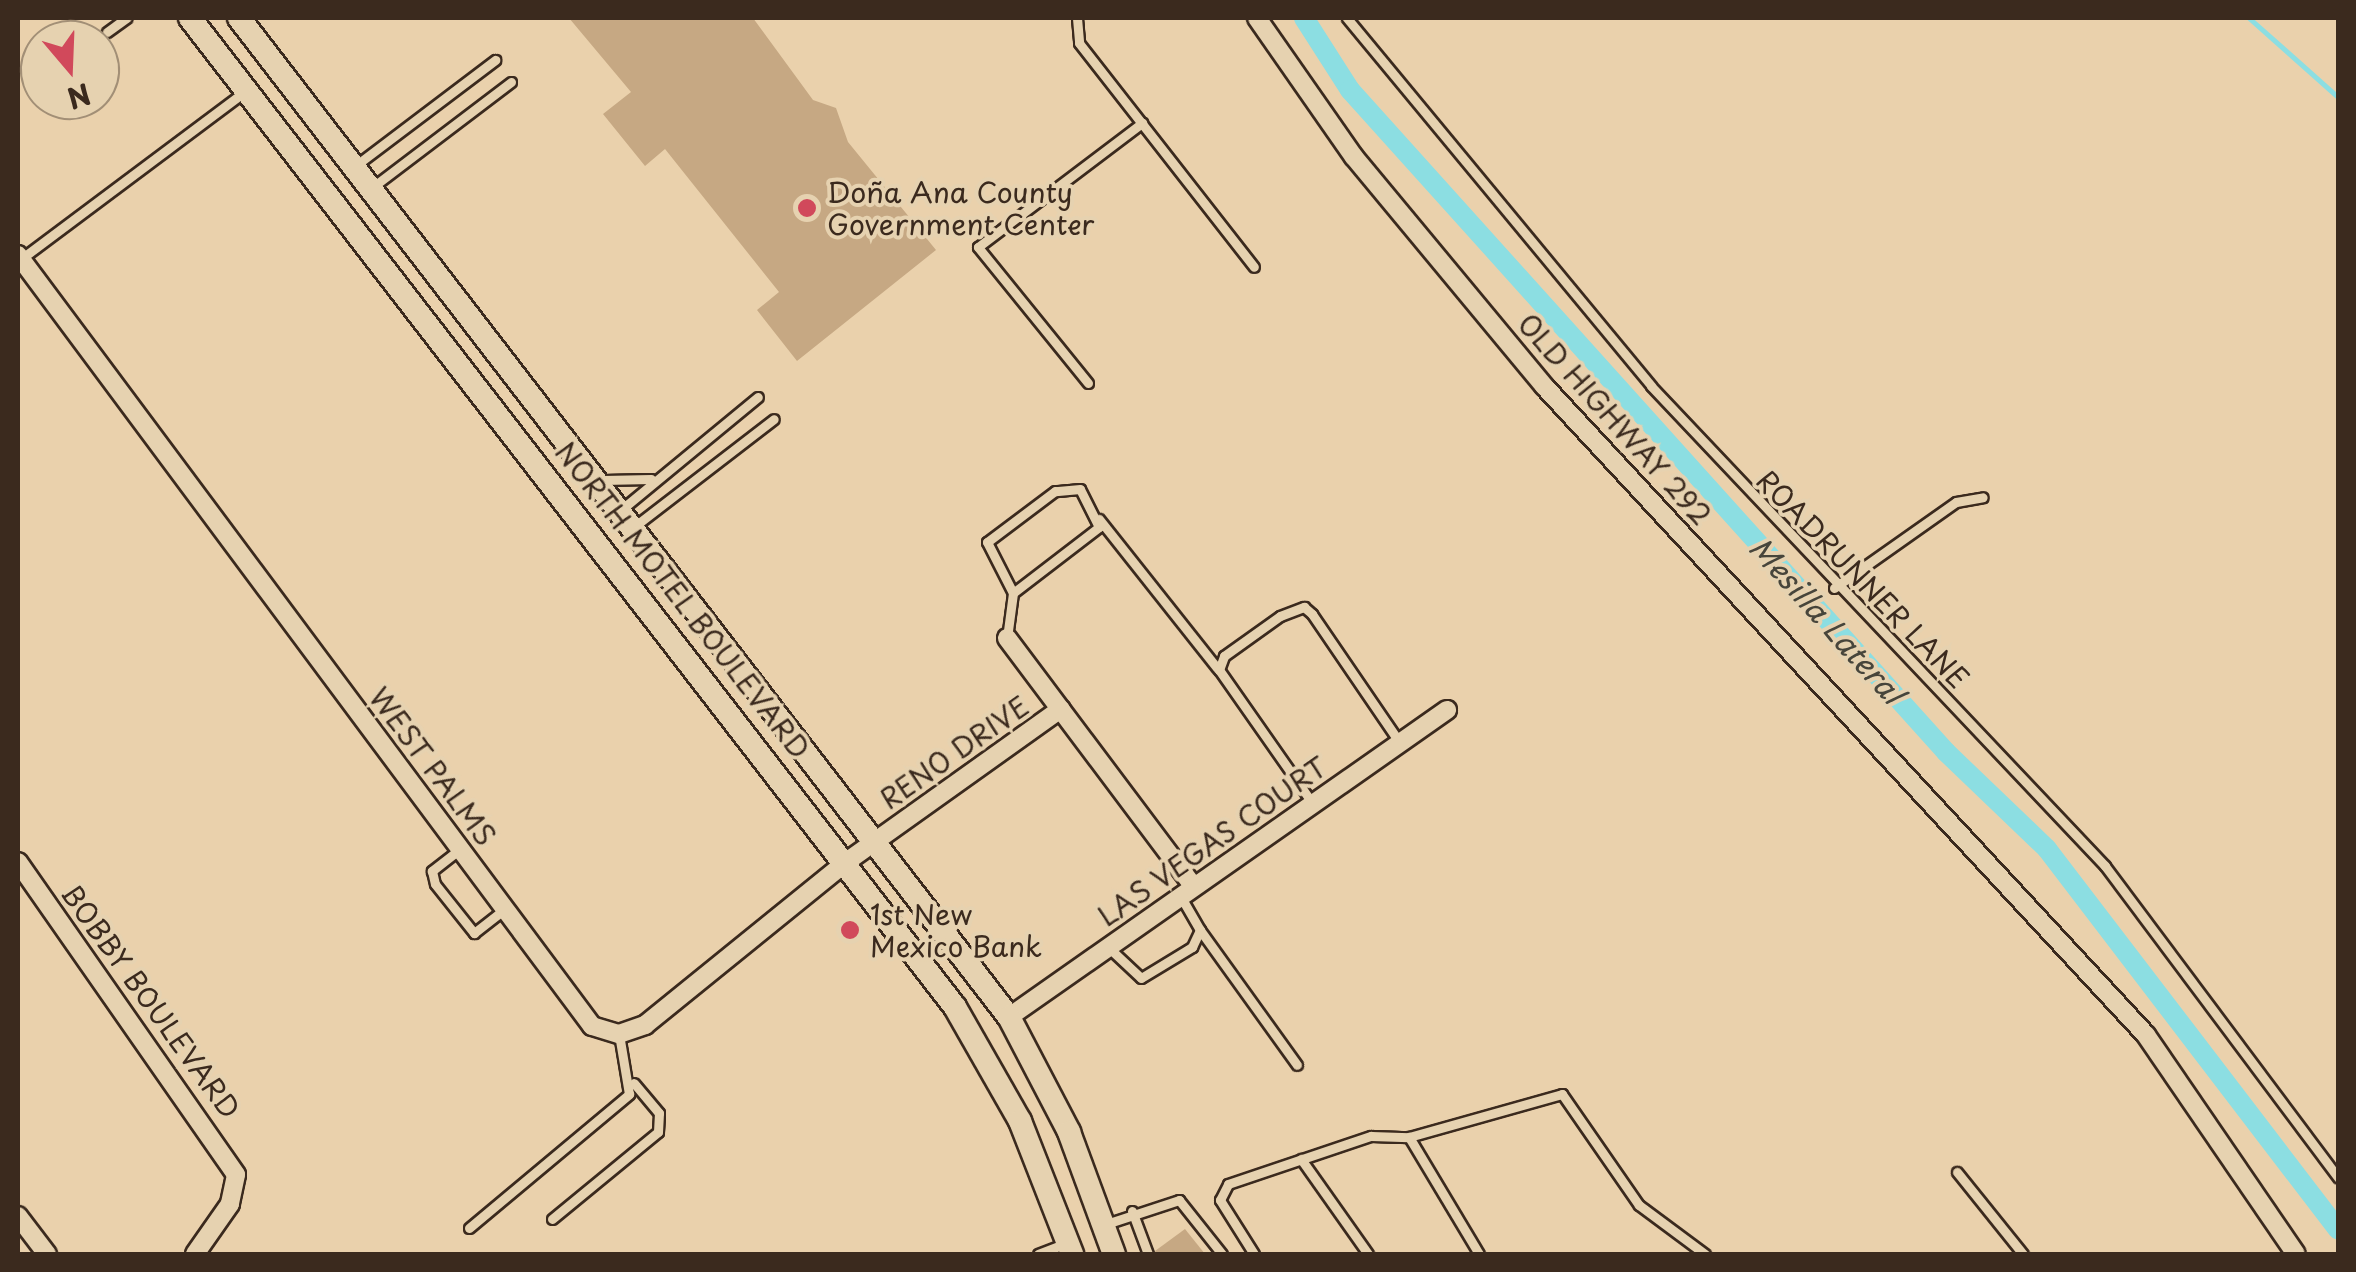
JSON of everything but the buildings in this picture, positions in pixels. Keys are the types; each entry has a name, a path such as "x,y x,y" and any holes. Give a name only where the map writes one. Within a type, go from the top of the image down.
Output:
{"main road":[{"name":"NORTH MOTEL BOULEVARD","path":"190,18 848,860 974,1039 1020,1121 1070,1248"},
{"name":"NORTH MOTEL BOULEVARD","path":"239,18 879,839 1009,1017 1069,1132 1114,1254"},
{"path":"323,188 354,166"},
{"path":"341,211 372,188"},
{"path":"598,540 629,517"},
{"path":"1070,1248 1104,1225"}],"street":[{"name":"OLD HIGHWAY 292","path":"1257,18 1354,157 1544,386 2146,1035 2296,1254"},
{"name":"WEST PALMS","path":"19,257 592,1026 619,1034"},
{"path":"1008,638 1187,892"},
{"name":"RENO DRIVE","path":"879,839 1061,709"},
{"name":"LAS VEGAS COURT","path":"1009,1017 1447,710"},
{"path":"619,1034 645,1025 879,839"},
{"name":"BOBBY BOULEVARD","path":"18,862 236,1175 230,1204 195,1254"},
{"path":"18,1216 46,1254"}],"lane":[{"path":"1077,18 1079,44 1254,267"},
{"name":"ROADRUNNER LANE","path":"1347,18 1651,386 1834,588 2105,866 2338,1178"},
{"path":"354,166 494,60"},
{"path":"372,188 511,82"},
{"path":"19,257 246,90"},
{"path":"1088,382 978,247 1142,123"},
{"path":"629,517 654,478 758,398"},
{"path":"629,517 774,418"},
{"path":"598,478 654,478"},
{"path":"1008,638 1014,593 987,552 991,536 1064,487 1080,490 1219,670 1312,804"},
{"path":"1834,588 1956,502 1983,497"},
{"path":"1014,593 1095,535 1099,519"},
{"path":"1219,670 1224,656 1304,607 1400,743"},
{"path":"460,849 432,871 435,884 474,933 505,909"},
{"path":"1187,892 1200,930 1297,1065"},
{"path":"1108,947 1141,978 1192,946 1200,930"},
{"path":"552,1220 658,1132 659,1113 634,1083 619,1034"},
{"path":"469,1228 634,1083"},
{"path":"1254,1254 1226,1214 1222,1191 1360,1138 1409,1136 1562,1094 1640,1205 1705,1254"},
{"path":"1409,1136 1479,1254"},
{"path":"1301,1159 1368,1254"},
{"path":"1956,1172 2024,1254"},
{"path":"1104,1225 1132,1211 1179,1200 1222,1254"},
{"path":"1132,1211 1148,1254"},
{"path":"1038,1254 1070,1248"}],"waterway":[{"name":"Mesilla Lateral","path":"1304,18 1350,90 1946,752 2047,849 2338,1230"},
{"path":"2249,18 2338,97"}],"place":[{"name":"Doña Ana County Government Center","path":"807,208"},
{"name":"1st New Mexico Bank","path":"850,930"}]}
